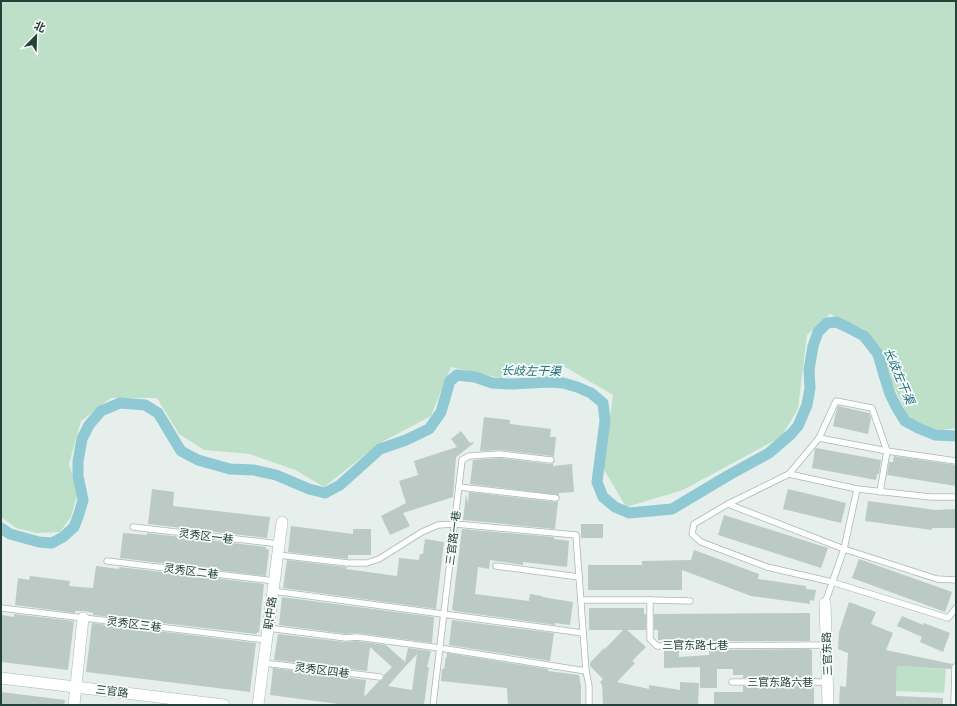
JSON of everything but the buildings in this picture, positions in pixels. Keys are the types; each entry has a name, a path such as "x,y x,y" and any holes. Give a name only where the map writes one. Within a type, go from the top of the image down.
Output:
{"street":[{"name":"职中路","path":"258,705 282,522"},
{"name":"三官东路","path":"825,603 828,705"},
{"path":"74,705 83,618"},
{"name":"三官路","path":"1,678 224,705"}],"lane":[{"path":"880,492 887,451 872,408 836,401 819,438 790,474 728,504 694,524 692,534 701,542 767,567 832,582 948,618 956,608"},
{"path":"819,438 887,451 956,461"},
{"name":"三官路一巷","path":"433,705 462,460 469,456 500,454 551,460"},
{"path":"790,474 857,489 931,497 956,497"},
{"path":"459,487 556,498"},
{"path":"825,603 844,549 857,489"},
{"path":"728,504 844,549 937,579 956,580"},
{"name":"灵秀区一巷","path":"133,527 279,550 350,563 367,563 379,559 422,532 438,525 455,524 576,535 579,577"},
{"name":"灵秀区二巷","path":"107,561 274,586 349,601 583,633"},
{"path":"496,566 579,577 586,671 589,686 589,705"},
{"path":"581,600 690,601"},
{"name":"三官东路七巷","path":"650,600 650,639 657,646 826,645"},
{"name":"灵秀区三巷","path":"1,608 267,640"},
{"path":"268,628 346,638 357,637 440,648 586,671"},
{"name":"灵秀区四巷","path":"264,663 380,677"},
{"path":"954,705 955,667"},
{"name":"三官东路六巷","path":"732,682 827,682"}],"green space":[{"path":"1,1 956,1 956,428 934,431 921,426 909,418 888,375 882,353 864,329 830,314 807,335 798,409 781,437 683,490 626,507 603,468 613,395 565,367 500,378 451,367 431,416 380,443 324,487 295,470 250,454 204,450 179,434 157,398 111,398 81,421 69,464 78,492 71,517 60,532 37,533 16,528 1,517"},
{"path":"897,666 946,669 944,693 896,691"}],"waterway":[{"name":"长歧左干渠","path":"1,528 10,534 39,542 52,543 63,537 74,527 83,500 78,476 78,461 82,439 89,425 101,411 120,403 145,405 158,413 181,451 198,460 230,469 254,470 276,475 309,489 325,493 340,485 380,449 406,440 429,429 441,412 450,381 457,375 475,377 492,383 563,383 591,393 603,403 605,421 597,482 603,497 615,507 629,513 672,509 769,453 791,434 798,426 807,405 810,388 809,370 813,346 818,332 827,323 836,322 864,336 878,354 890,394 905,421 935,435 956,436"}]}
